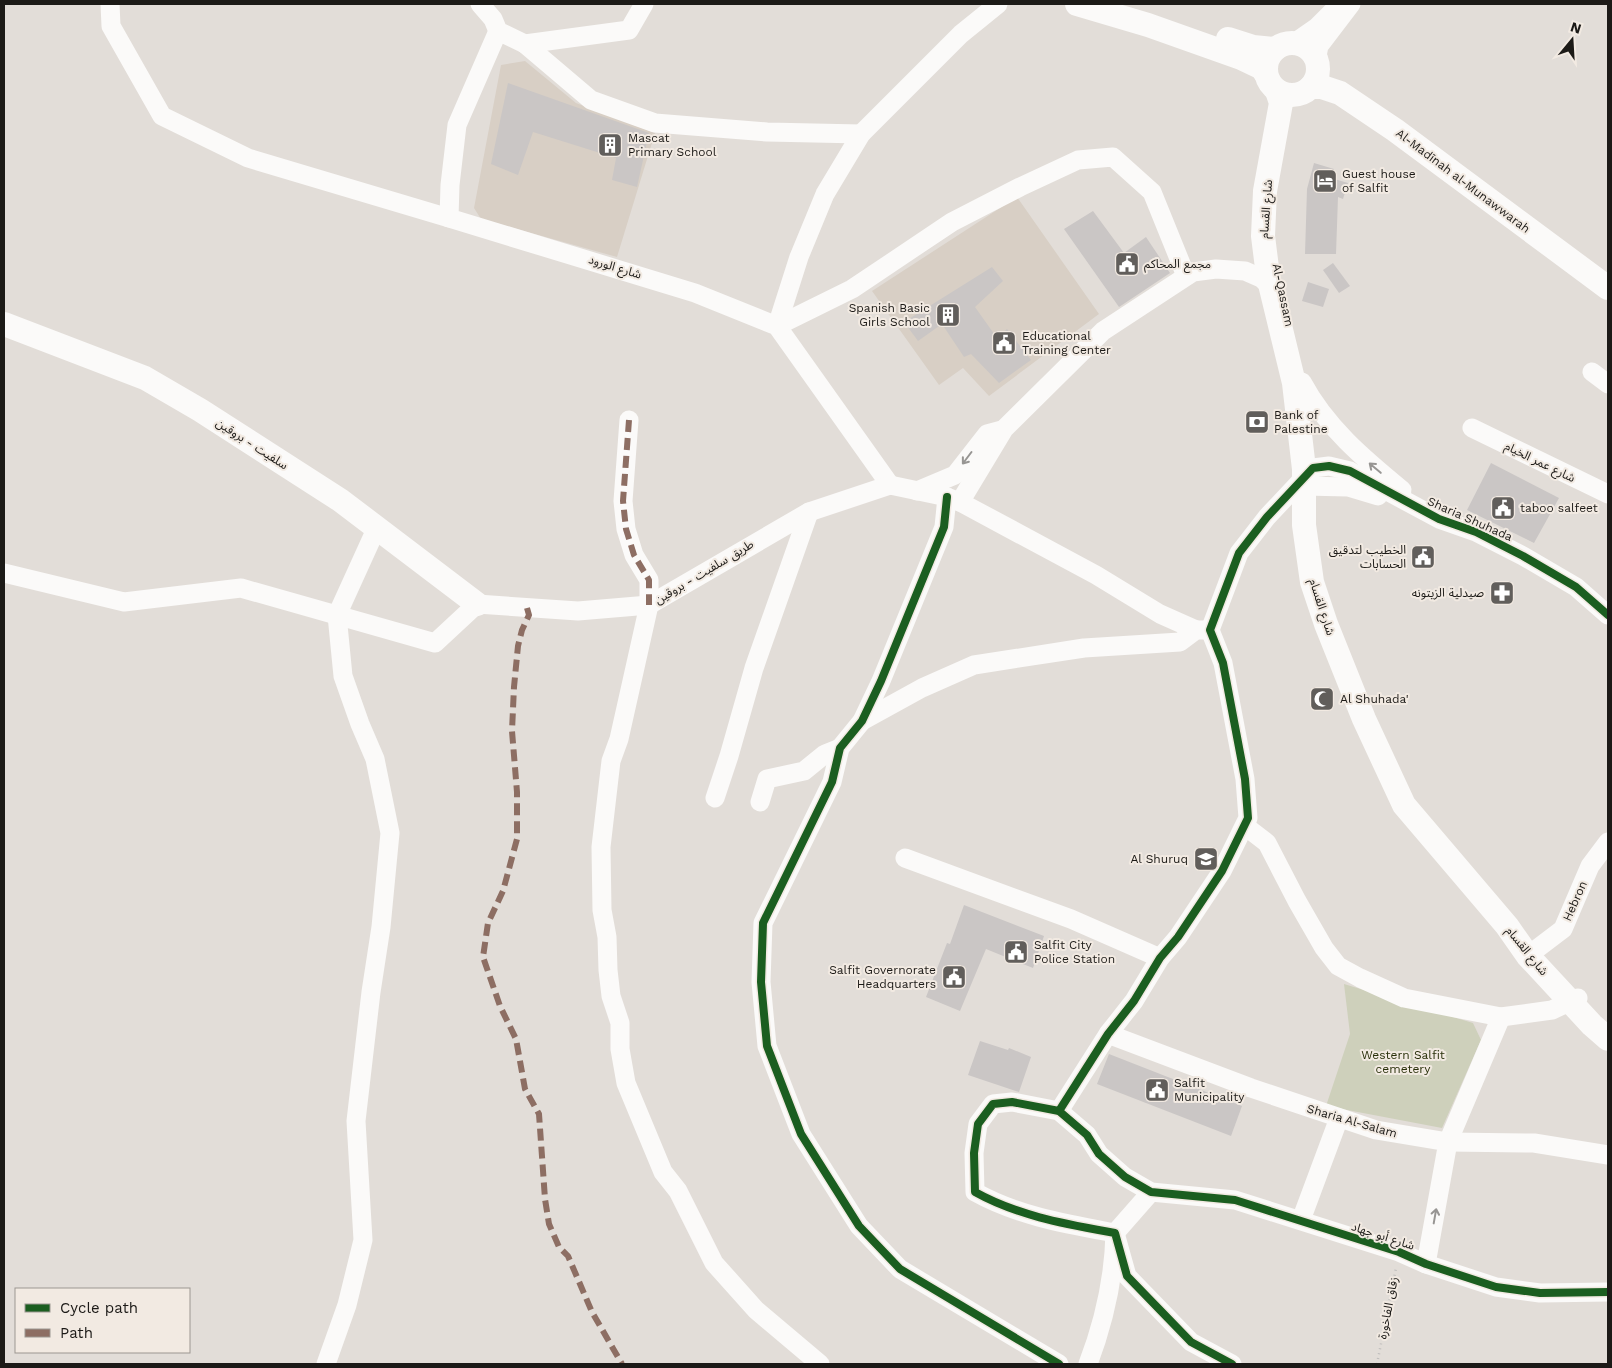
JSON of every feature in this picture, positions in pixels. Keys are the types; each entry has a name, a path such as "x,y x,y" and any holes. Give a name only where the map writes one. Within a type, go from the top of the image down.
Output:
{"main road":[{"path":"1077,4 1148,25 1297,80 1308,49 1285,46 1253,47 1114,4"},
{"name":"Al-Qassam","path":"1285,46 1267,60 1297,80 1290,106 1274,235 1278,275 1302,382 1308,479"},
{"name":"Al-Madīnah al-Munawwarah","path":"1297,80 1399,123 1608,279"},
{"name":"Al-Madīnah al-Munawwarah","path":"1297,80 1340,93 1387,124 1608,288"},
{"name":"شارع القسام","path":"1297,80 1281,103 1266,191 1263,227 1264,251 1270,286 1294,383 1320,581 1371,715 1396,770 1414,803 1513,922 1534,951 1575,1000 1592,1025 1608,1039"},
{"name":"سلفيت - بروقين","path":"4,324 145,378 200,410 340,500 477,604"},
{"name":"شارع القسام","path":"1308,479 1304,525 1312,582 1364,719 1404,805 1507,926 1528,956 1608,1029"}],"street":[{"name":"شارع الورود","path":"110,4 110,26 162,116 248,158 695,292 777,326"},
{"path":"480,4 493,19 498,31 524,44 591,100 655,123 768,132 861,134"},
{"path":"524,44 629,30 644,4"},
{"path":"777,326 799,257 825,194 861,134 961,34 998,4"},
{"path":"1285,46 1317,27 1339,4"},
{"path":"1297,80 1319,46 1351,4"},
{"path":"449,218 450,185 457,125 498,31"},
{"path":"777,326 852,290 952,222 1078,160 1113,157 1152,192 1186,276"},
{"path":"1059,1364 900,1269 859,1226 801,1134 767,1046 761,982 763,923 832,782 840,748 862,721 944,527 953,500 1004,429 1103,331 1186,276 1202,270 1230,269 1254,274 1270,286"},
{"path":"777,326 890,485 953,500 1096,575 1160,614 1203,630 1223,663 1245,779 1248,818 1222,871 1178,937 1160,958 1134,1001 1108,1034 1059,1110"},
{"path":"1592,372 1608,384"},
{"path":"1302,382 1318,410 1338,434 1420,506 1441,520"},
{"path":"629,420 624,501 626,529 634,555 649,580 649,605 619,738 611,761 600,847 602,910 607,937 608,970 612,996 620,1023 620,1049 626,1083 664,1172 678,1191 714,1263 756,1310 820,1364"},
{"name":"شارع عمر الخيام","path":"1472,428 1608,494"},
{"path":"917,491 955,475 987,434 1004,429"},
{"name":"Sharia Shuhada","path":"1308,479 1329,466 1350,471 1441,520 1476,532 1523,556 1576,587 1608,615"},
{"path":"862,721 922,688 974,665 1084,648 1180,642 1203,630 1239,553 1267,517 1308,479"},
{"name":"Sharia Shuhada","path":"1308,479 1369,492 1415,514 1474,537 1572,592 1608,621"},
{"name":"طريق سلفيت - بروقين","path":"477,604 578,611 649,605 809,512 890,485"},
{"path":"714,798 729,756 754,668 809,512"},
{"path":"326,1364 347,1305 363,1240 356,1121 371,992 382,927 390,833 375,759 343,676 337,615 377,527"},
{"path":"4,573 124,602 241,588 435,643 477,604"},
{"path":"760,802 767,779 804,771 825,754 840,748"},
{"path":"1245,826 1267,843 1324,948 1338,966 1360,978 1404,998 1501,1017 1552,1010 1575,1000"},
{"name":"Hebron","path":"1534,951 1563,929 1590,866 1608,842"},
{"path":"904,858 1080,922 1160,958"},
{"path":"1426,1264 1448,1142 1501,1017"},
{"name":"Sharia Al-Salam","path":"1108,1034 1251,1088 1376,1130 1448,1142 1534,1143 1608,1155"},
{"path":"1088,1364 1098,1337 1114,1268 1115,1233 1151,1192 1125,1177 1099,1154 1087,1135 1059,1110 1012,1102 992,1104 978,1124 974,1153 975,1192 997,1204 1038,1217 1115,1233"},
{"path":"1301,1220 1338,1118"},
{"name":"شارع أبو جهاد","path":"1151,1192 1235,1200 1399,1252 1426,1264 1496,1287 1540,1293 1608,1292"},
{"path":"1115,1233 1127,1276 1191,1342 1232,1364"}],"shaded area":[{"path":"525,61 576,103 655,133 617,257 481,219 474,208 501,65"},
{"path":"1017,197 1099,314 989,396 963,368 939,385 872,291"}],"green space":[{"name":"Western Salfit cemetery","path":"1344,984 1473,1023 1481,1040 1442,1128 1326,1106 1350,1034"}],"building":[{"name":"Mascat Primary School","path":"508,83 649,133 637,187 612,180 616,158 533,132 518,175 491,164"},
{"path":"1314,163 1334,169 1331,178 1348,183 1343,199 1338,197 1336,254 1305,254 1307,189"},
{"name":"مجمع المحاكم","path":"1093,211 1124,253 1146,237 1170,273 1119,307 1064,229"},
{"path":"1333,263 1350,286 1339,293 1323,270"},
{"name":"Spanish Basic Girls School","path":"992,267 1003,281 975,307 997,338 1007,329 1031,360 999,383 971,354 964,357 942,324 918,341 904,322"},
{"path":"1308,282 1329,289 1323,307 1302,301"},
{"path":"1491,463 1559,498 1534,543 1467,510"},
{"path":"964,905 1044,936 1033,968 986,949 960,1011 926,997 947,943 950,944"},
{"path":"980,1041 1008,1050 1009,1048 1031,1057 1019,1092 968,1075"},
{"name":"Salfit Municipality","path":"1109,1054 1242,1106 1231,1136 1097,1084"}],"marked path":[{"path":"629,420 623,501 626,529 634,555 649,580 649,605"},
{"path":"527,608 529,615 522,630 518,646 512,731 517,792 517,839 503,891 488,923 483,957 500,1006 516,1039 525,1089 539,1114 545,1199 549,1224 559,1247 568,1256 592,1312 622,1364"}],"cycle path":[{"path":"1059,1111 1108,1034 1134,1001 1160,958 1178,937 1222,871 1248,818 1245,779 1223,663 1210,630 1239,553 1267,517 1313,468 1329,466 1350,471 1439,519 1476,532 1523,556 1576,587 1608,615"},
{"path":"947,497 944,527 881,681 862,721 840,748 832,782 763,923 761,982 767,1046 801,1134 859,1226 900,1269 1059,1364"},
{"path":"1232,1364 1191,1342 1127,1276 1115,1233 1025,1213 975,1192 974,1153 978,1124 993,1104 1012,1102 1059,1111 1087,1135 1099,1154 1125,1177 1151,1192 1235,1200 1399,1252 1426,1264 1496,1287 1540,1293 1608,1292"}],"place":[{"name":"Mascat Primary School","path":"610,145"},
{"name":"Guest house of Salfit","path":"1325,181"},
{"name":"مجمع المحاكم","path":"1127,264"},
{"name":"Spanish Basic Girls School","path":"948,315"},
{"name":"Educational Training Center","path":"1004,343"},
{"name":"Bank of Palestine","path":"1257,422"},
{"name":"taboo salfeet","path":"1503,508"},
{"name":"الخطيب لتدقيق الحسابات","path":"1423,557"},
{"name":"صيدلية الزيتونه","path":"1502,593"},
{"name":"Al Shuhada'","path":"1322,699"},
{"name":"Al Shuruq","path":"1206,859"},
{"name":"Salfit City Police Station","path":"1016,952"},
{"name":"Salfit Governorate Headquarters","path":"954,977"},
{"name":"Salfit Municipality","path":"1157,1090"}]}
